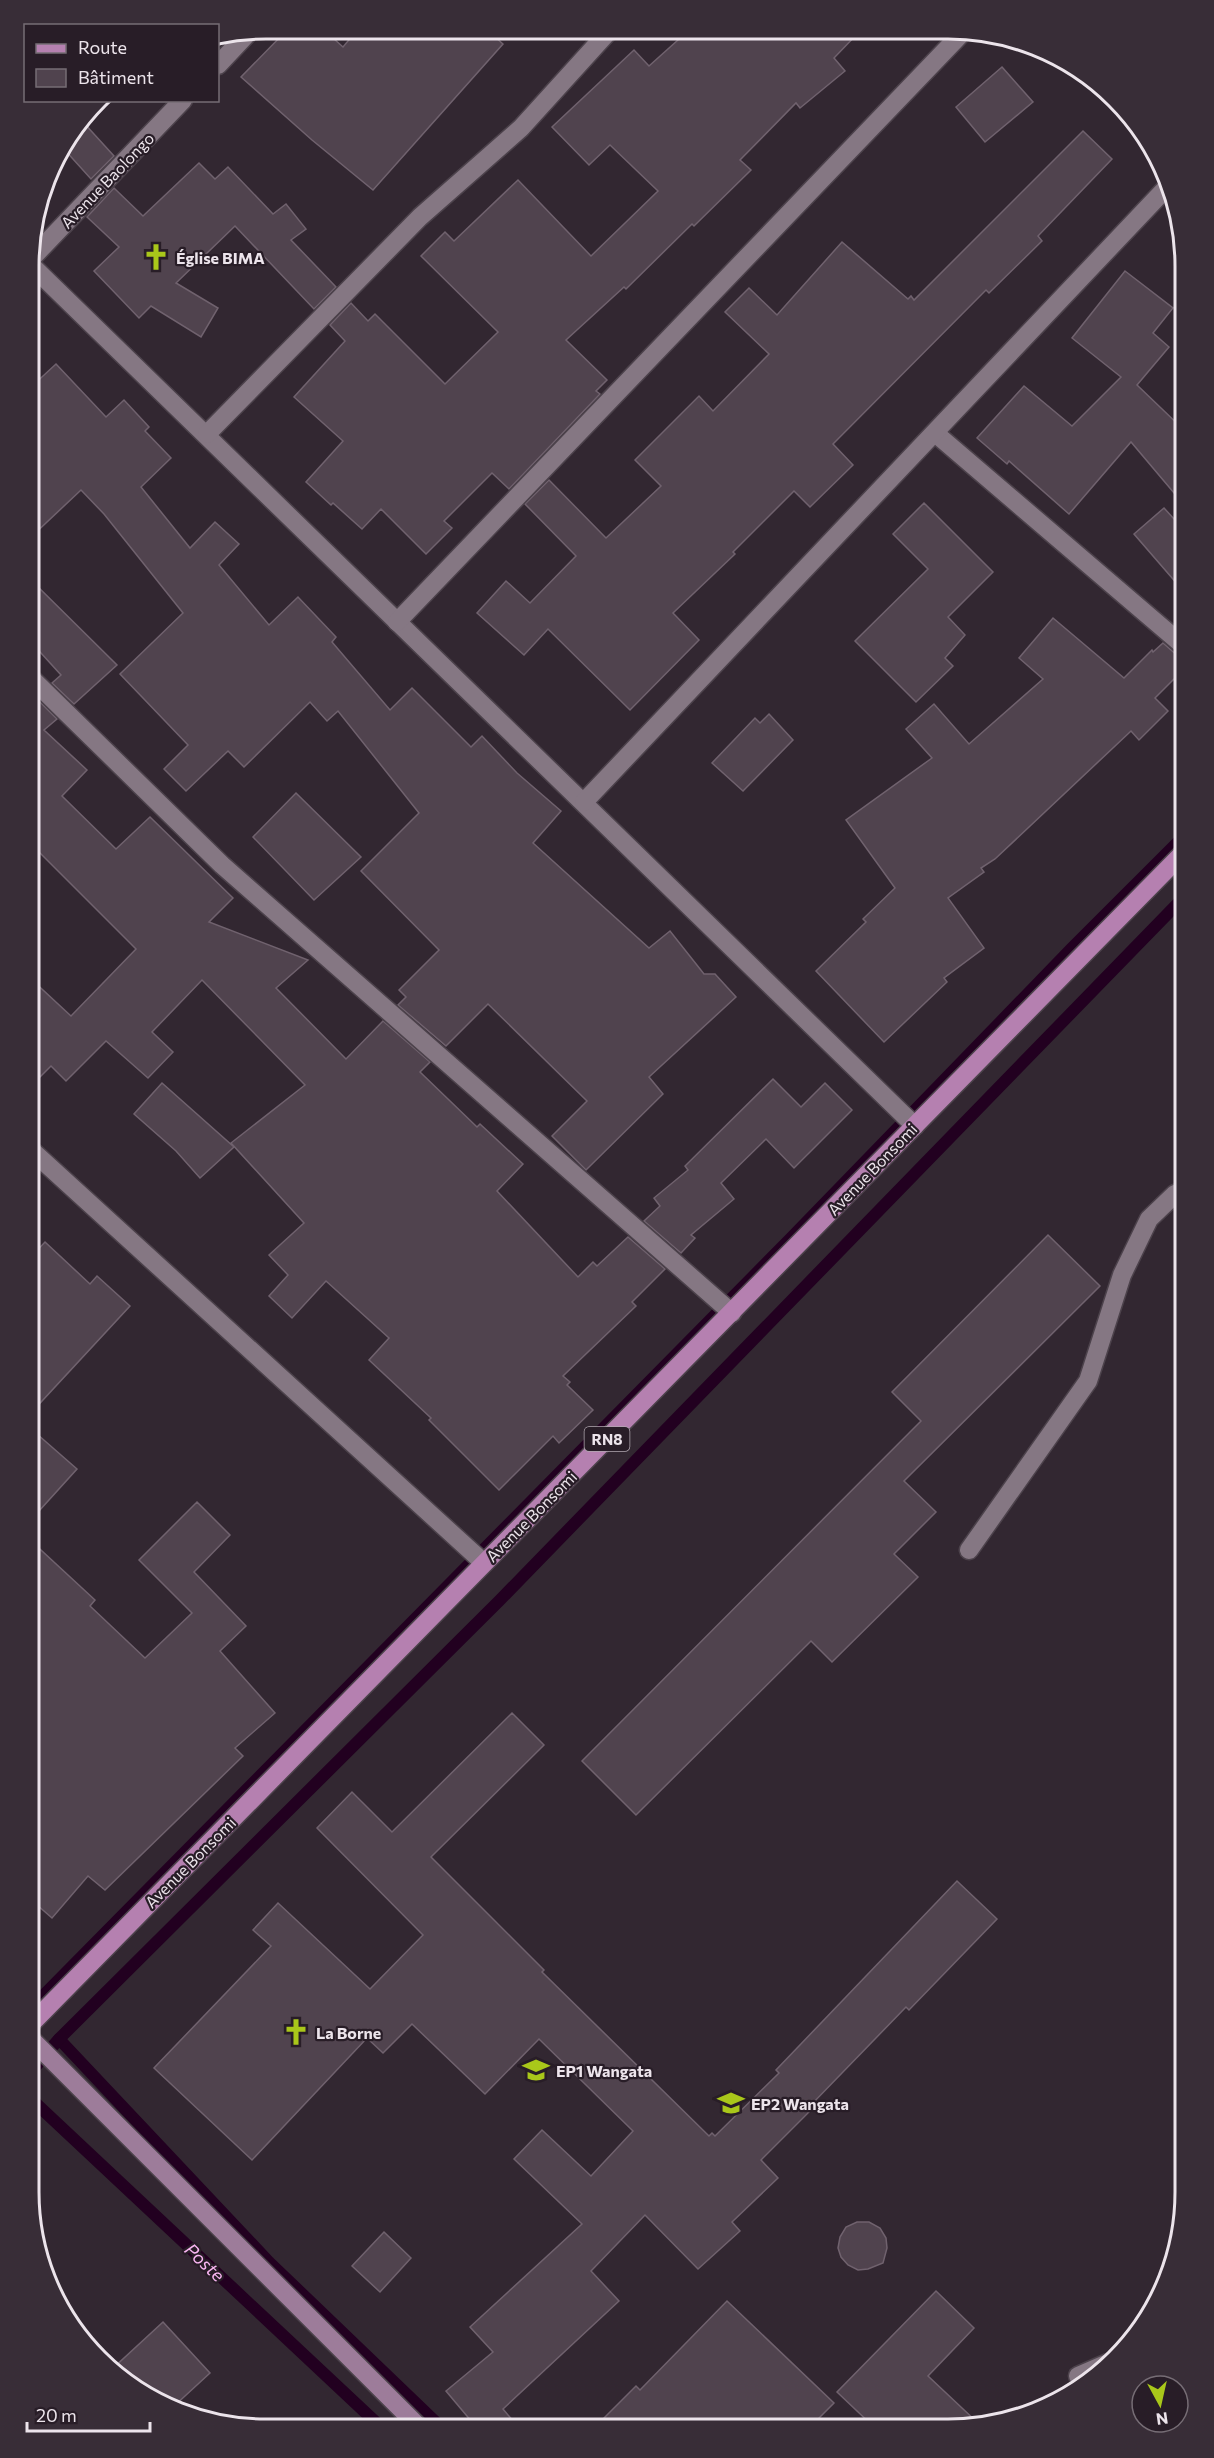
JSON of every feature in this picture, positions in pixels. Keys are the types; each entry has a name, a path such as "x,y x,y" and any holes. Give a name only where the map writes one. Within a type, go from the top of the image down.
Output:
{"main road":[{"name":"Avenue Bonsomi","path":"39,2016 1175,861"}],"street":[{"path":"207,434 420,217 521,128 602,39"},
{"path":"397,622 956,39"},
{"path":"219,64 241,40"},
{"name":"Avenue Baolongo","path":"39,252 181,102"},
{"path":"584,802 1163,192"},
{"path":"39,271 915,1126"},
{"path":"935,433 1175,638"},
{"path":"39,685 222,865 732,1313"},
{"path":"39,1157 484,1563"},
{"path":"969,1550 1088,1381 1122,1275 1149,1219 1175,1194"},
{"path":"39,2047 411,2419"},
{"path":"1078,2376 1084,2373"}],"building":[{"path":"278,39 334,39 343,47 350,39 497,39 503,44 373,190 241,77"},
{"path":"679,39 852,39 834,58 845,71 800,108 796,103 740,160 751,170 626,289 624,287 566,340 607,380 596,391 600,394 509,489 492,473 444,521 452,528 426,554 381,509 362,529 306,482 343,441 294,397 345,341 330,325 351,303 368,321 375,314 445,384 498,332 421,256 445,232 454,241 518,180 591,256 658,191 610,145 589,165 552,127 634,50 649,66"},
{"path":"1002,67 1033,102 985,142 956,107"},
{"path":"87,127 114,156 91,179 68,154"},
{"path":"1083,131 1112,159 1038,236 1042,241 989,293 986,290 833,444 853,465 810,507 794,491 733,552 735,554 673,613 699,640 630,710 548,629 524,655 477,613 506,581 530,603 576,556 525,504 549,480 606,538 661,486 635,460 699,396 713,411 769,354 725,312 749,288 777,315 842,242 908,299 911,296 914,300"},
{"path":"199,163 215,179 228,167 273,214 286,204 306,229 291,240 336,287 314,309 235,226 176,283 218,308 201,337 151,306 139,318 94,271 119,247 87,217 114,188 143,216"},
{"path":"1125,271 1173,308 1153,333 1169,347 1137,385 1175,421 1175,494 1131,442 1069,514 1009,461 1007,464 977,438 1024,386 1072,426 1121,377 1072,338"},
{"path":"56,364 106,417 124,400 149,427 145,431 171,458 141,487 190,548 215,522 239,544 219,565 269,625 298,597 336,637 332,642 390,710 412,688 471,747 482,736 517,773 561,811 533,843 649,948 670,931 704,974 715,974 736,997 649,1077 663,1094 586,1170 552,1136 587,1101 488,1004 446,1046 398,1005 406,997 399,990 439,950 361,871 419,813 338,711 327,721 310,702 244,767 228,751 186,791 164,769 188,745 120,674 183,613 104,514 81,490 39,530 39,380"},
{"path":"924,503 993,572 948,617 965,635 945,658 953,666 916,702 855,641 928,569 893,534"},
{"path":"1164,508 1175,520 1175,581 1134,534"},
{"path":"39,588 117,665 74,704 52,683 61,675 39,651"},
{"path":"1053,618 1124,678 1152,650 1153,652 1163,643 1175,653 1175,678 1155,698 1168,711 1139,740 1131,731 995,859 981,868 984,872 948,898 984,948 944,978 947,982 884,1042 816,971 866,922 863,919 895,888 846,820 932,758 906,729 934,704 969,744 1043,679 1019,658"},
{"path":"39,701 57,719 44,730 87,770 62,796 116,849 150,817 233,898 209,922 308,960 276,988 346,1059 383,1021 430,1062 420,1072 477,1127 480,1124 523,1164 497,1191 578,1277 593,1262 597,1266 628,1237 665,1269 632,1302 636,1306 563,1376 570,1382 567,1385 593,1410 559,1443 553,1436 499,1490 429,1420 431,1418 369,1360 389,1338 326,1281 292,1318 269,1296 288,1275 269,1255 304,1223 231,1143 305,1085 202,980 152,1032 173,1052 148,1078 106,1041 66,1081 51,1066 39,1078 39,986 71,1016 136,949 39,852"},
{"path":"769,714 793,740 743,791 712,763 755,718 760,723"},
{"path":"296,793 361,857 314,900 253,837"},
{"path":"773,1079 801,1107 825,1083 852,1110 794,1168 766,1139 721,1183 734,1199 691,1235 695,1238 681,1253 644,1221 660,1206 654,1198 688,1170 685,1166"},
{"path":"162,1083 234,1147 200,1178 176,1151 134,1114"},
{"path":"1048,1235 1100,1286 904,1481 936,1512 894,1554 918,1577 832,1662 811,1641 636,1815 582,1761 921,1421 892,1392"},
{"path":"45,1242 90,1284 97,1276 130,1306 39,1404 39,1248"},
{"path":"39,1436 77,1469 39,1511"},
{"path":"197,1502 230,1535 194,1572 246,1626 220,1651 275,1713 235,1748 243,1756 105,1890 88,1876 52,1918 39,1907 39,1548 95,1600 90,1606 145,1658 192,1613 139,1560"},
{"path":"512,1713 544,1745 431,1857 544,1970 542,1972 709,2136 712,2133 715,2136 779,2073 776,2070 957,1881 997,1919 909,2010 906,2007 809,2107 811,2110 761,2160 778,2178 732,2222 740,2231 698,2269 645,2215 591,2271 619,2301 503,2409 511,2419 469,2419 446,2391 493,2352 470,2327 582,2224 514,2159 542,2130 591,2176 633,2131 539,2039 485,2094 412,2024 383,2053 367,2038 252,2160 154,2068 271,1946 253,1930 278,1903 370,1989 423,1935 317,1828 352,1792 392,1832"},
{"path":"857,2222 869,2222 880,2228 886,2238 887,2248 883,2263 858,2270 848,2265 841,2257 838,2248 840,2237 846,2227"},
{"path":"384,2232 411,2258 380,2292 352,2266"},
{"path":"936,2291 974,2328 928,2376 972,2418 865,2419 837,2392"},
{"path":"727,2301 834,2403 818,2419 603,2419 636,2386 640,2390"},
{"path":"163,2322 210,2373 179,2402 140,2381 117,2364"}],"waterway":[{"path":"39,2000 791,1238 1175,845"},
{"path":"39,2062 59,2039 500,1600 1175,906"},
{"path":"59,2039 269,2262 433,2419"},
{"name":"Poste","path":"39,2106 372,2419"}],"place":[{"name":"Église BIMA","path":"156,257"},
{"name":"La Borne","path":"296,2032"},
{"name":"EP1 Wangata","path":"536,2070"},
{"name":"EP2 Wangata","path":"731,2103"}]}
